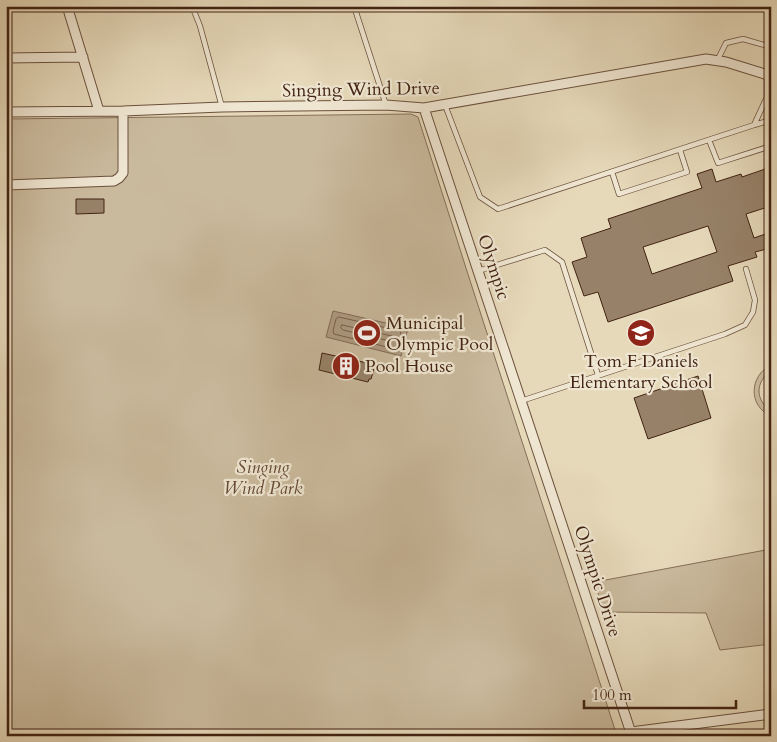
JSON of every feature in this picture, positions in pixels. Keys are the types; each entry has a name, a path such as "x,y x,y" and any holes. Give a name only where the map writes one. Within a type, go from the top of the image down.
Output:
{"street":[{"path":"67,6 99,111"},
{"path":"6,58 83,57"},
{"name":"Singing Wind Drive","path":"6,112 386,105 424,108 706,59 726,62 769,75"},
{"name":"Olympic","path":"424,108 532,436"},
{"path":"6,185 114,181 119,178 122,173 122,111"},
{"name":"Olympic Drive","path":"532,436 631,734"},
{"path":"631,734 771,714"}],"lane":[{"path":"192,6 200,26 222,107"},
{"path":"354,6 386,105"},
{"path":"717,61 726,43 743,39 771,47"},
{"path":"754,125 767,97 769,75"},
{"path":"445,105 480,197 498,209 771,120"},
{"path":"709,140 718,163 771,146"},
{"path":"612,172 619,194 687,172 680,150"},
{"path":"478,271 545,250 562,262 598,375"},
{"path":"521,400 725,334 745,325 753,312 755,300 746,269"}],"green space":[{"name":"Singing Wind Park","path":"411,114 418,117 617,736 6,736 6,119"},
{"path":"771,365 771,371 762,380 759,391 762,402 771,411 771,416 758,405 754,391 758,376"},
{"path":"771,549 771,644 720,650 706,613 603,612 595,582"}],"water":[{"name":"Municipal Olympic Pool","path":"333,311 408,328 401,356 326,337"}],"building":[{"path":"771,167 771,206 746,214 754,238 771,232 771,248 755,252 757,257 728,266 733,281 608,322 598,292 584,296 572,262 587,257 581,238 611,228 608,219 702,188 697,174 712,169 716,182 741,174 742,177","holes":["708,226 717,252 652,274 643,247"]},
{"path":"76,199 104,199 104,213 76,214"},
{"name":"Pool House","path":"322,353 372,364 371,368 374,369 371,379 368,382 319,370"},
{"path":"698,376 711,418 648,439 634,398"}],"place":[{"name":"Municipal Olympic Pool","path":"367,333"},
{"name":"Tom F Daniels Elementary School","path":"641,333"},
{"name":"Pool House","path":"346,366"}]}
